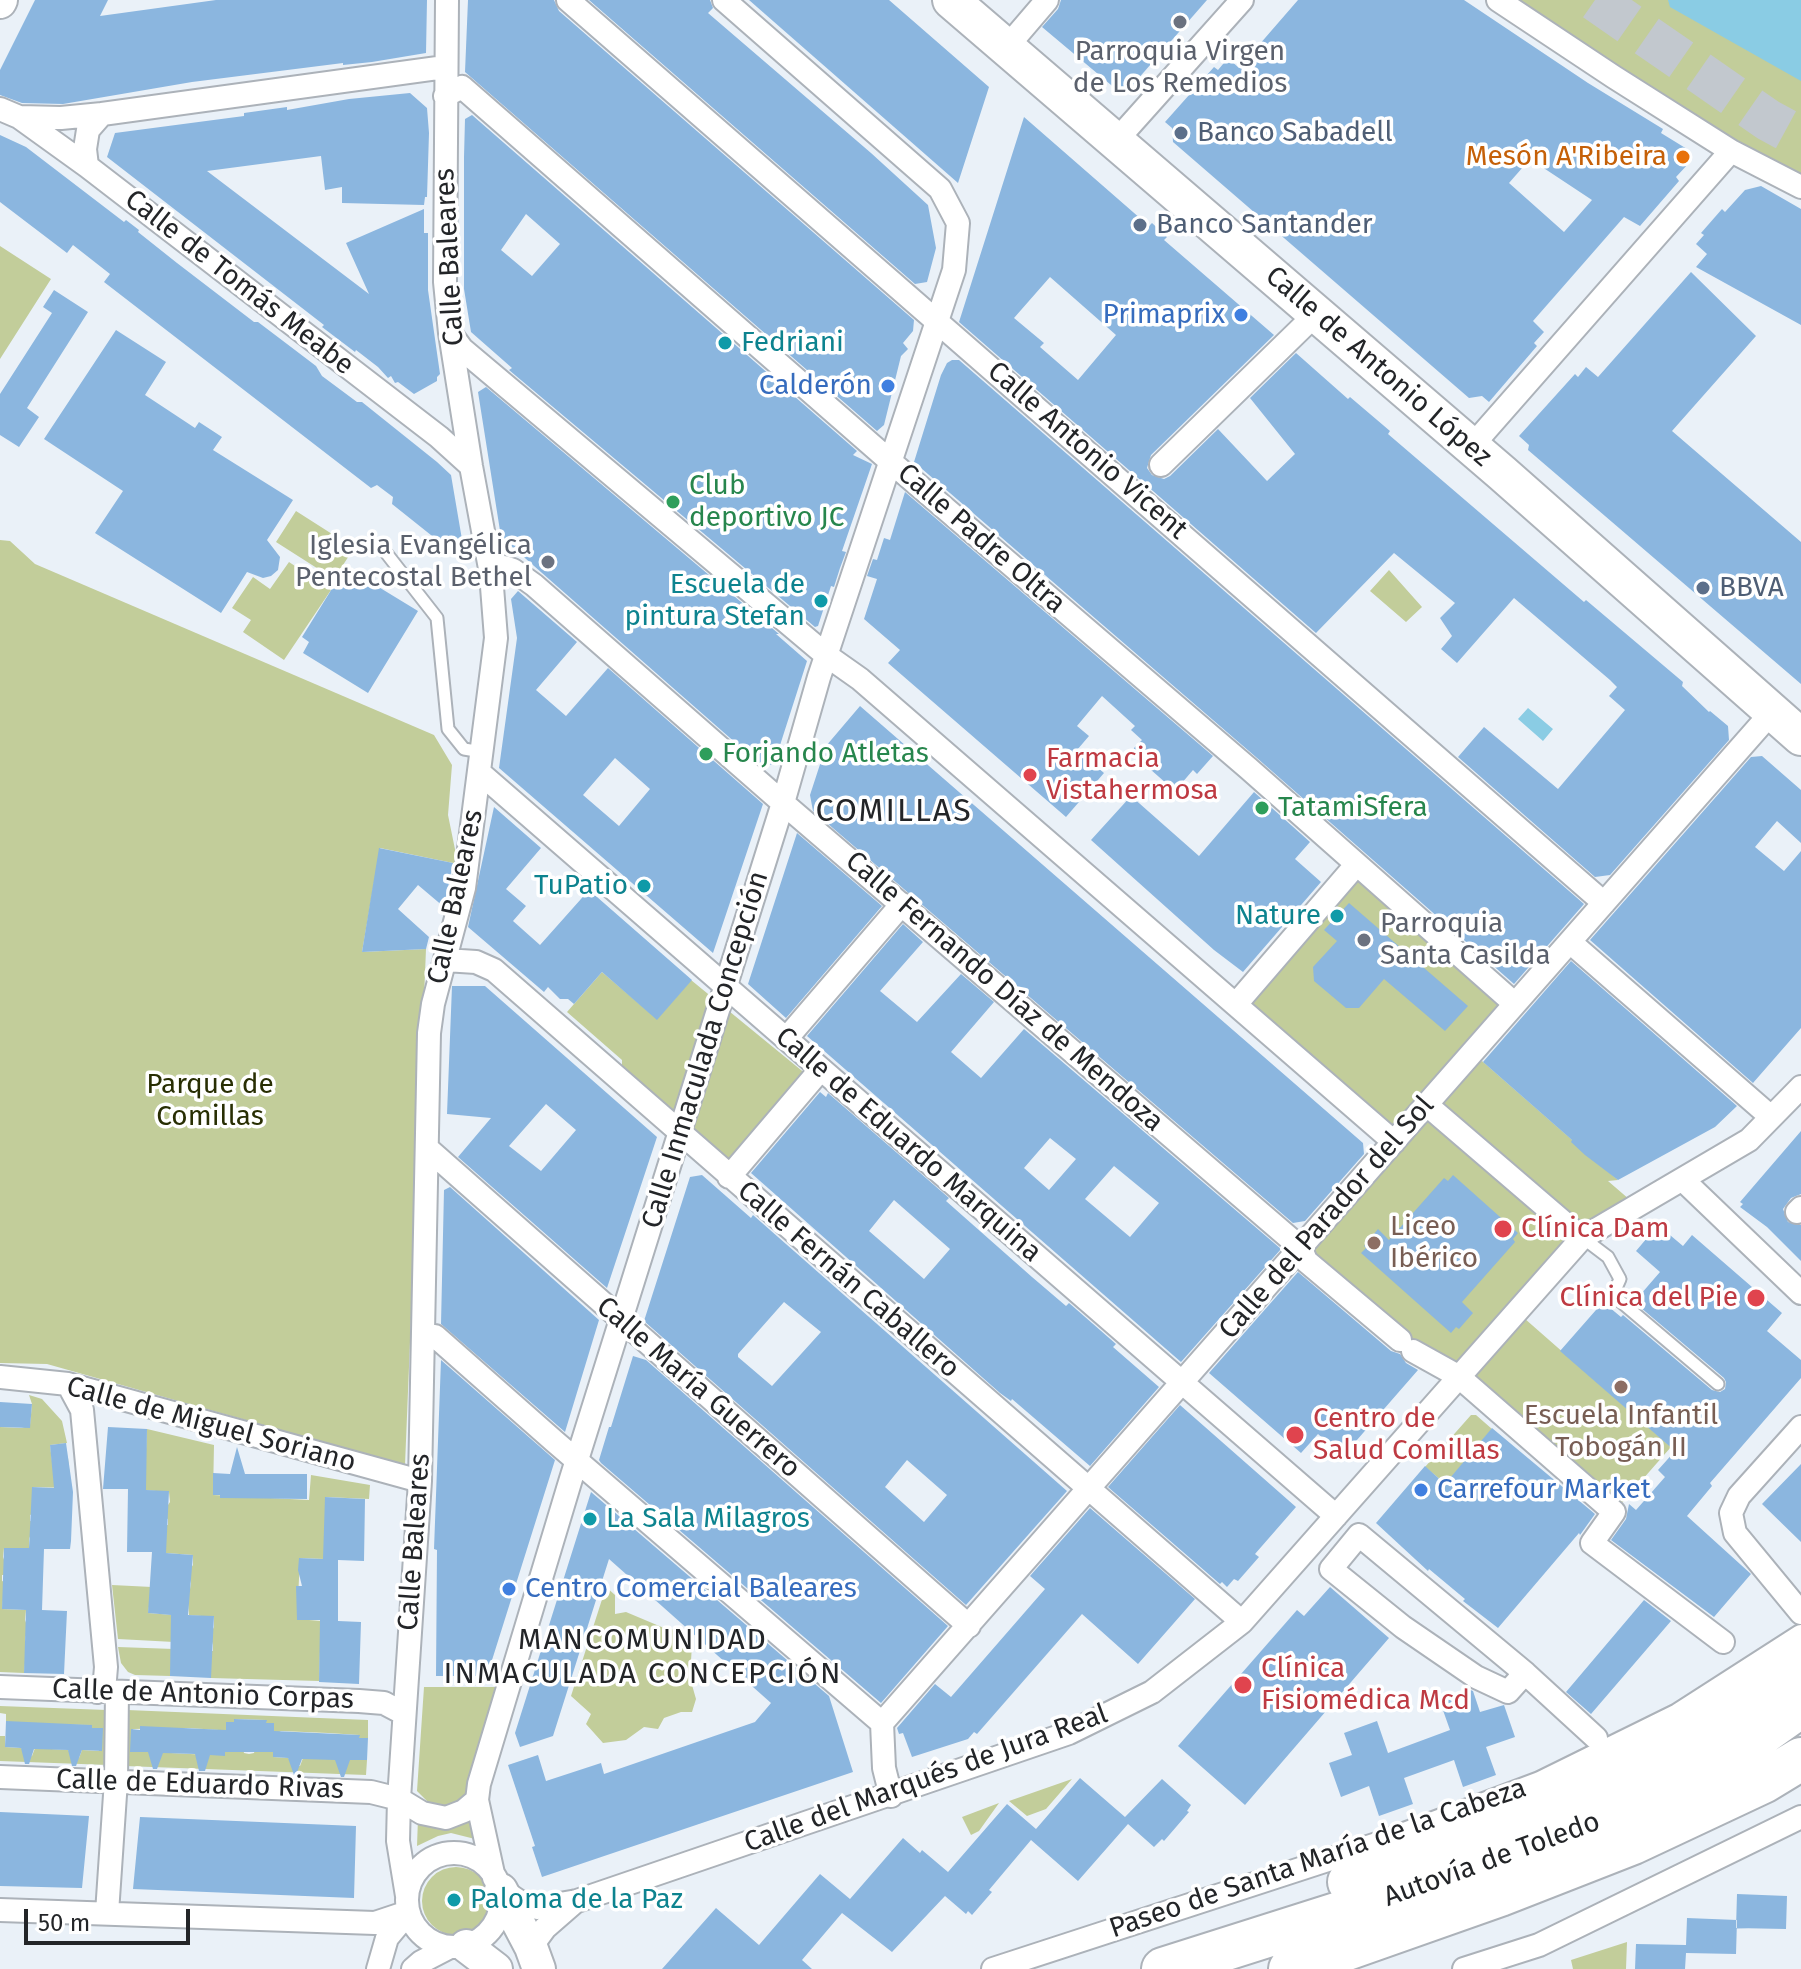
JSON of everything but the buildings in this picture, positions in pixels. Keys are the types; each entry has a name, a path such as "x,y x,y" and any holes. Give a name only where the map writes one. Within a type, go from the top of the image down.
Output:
{"highway":[{"path":"1204,1956 1227,1926 1389,1868 1633,1766 1764,1692 1801,1666"},
{"name":"Autovía de Toledo","path":"1163,1969 1494,1864 1592,1827 1688,1781 1801,1706"},
{"name":"Autovía de Toledo","path":"1290,1969 1500,1895 1633,1843 1763,1782 1801,1759"}],"main road":[{"name":"Calle de Antonio López","path":"951,0 1471,447 1801,737"}],"street":[{"name":"Calle Baleares","path":"408,1904 398,1841 399,1799 420,1481 429,1033 433,1004 464,888 496,638 491,574 450,333 445,282 447,0"},
{"name":"Calle Antonio Vicent","path":"568,0 1604,903"},
{"name":"Calle Inmaculada Concepción","path":"498,1884 477,1800 479,1784 826,655 954,270 958,223 940,189 724,0"},
{"path":"1006,48 1047,0"},
{"path":"1115,142 1242,0"},
{"path":"1498,0 1731,151 1801,187"},
{"path":"9,113 47,119 102,114 445,67"},
{"name":"Calle Padre Oltra","path":"445,96 462,87 891,462 1248,768 1515,1004"},
{"name":"Calle de Tomás Meabe","path":"9,113 87,166 439,437 471,466"},
{"path":"87,166 85,149 88,130 102,114"},
{"path":"1471,447 1731,151"},
{"path":"1161,465 1316,314"},
{"path":"450,333 462,349 826,655 860,679 1394,1142"},
{"name":"Calle Fernando Díaz de Mendoza","path":"491,574 504,567 521,575 1301,1248 1306,1261 1406,1345 1458,1376 1614,1512 1592,1543 1723,1642"},
{"name":"Calle del Parador del Sol","path":"882,1723 1772,712"},
{"name":"Calle de Eduardo Marquina","path":"481,763 786,1039 1336,1516"},
{"path":"1237,1003 1356,865"},
{"path":"786,1039 902,904"},
{"path":"1570,942 1771,1117"},
{"name":"Calle Fernán Caballero","path":"445,960 476,962 494,970 1242,1622"},
{"path":"729,1177 821,1069"},
{"name":"Calle del Marqués de Jura Real","path":"498,1884 523,1904 537,1908 577,1901 1069,1733 1152,1692 1242,1622 1582,1238 1749,1140 1801,1087"},
{"path":"1427,1105 1582,1238"},
{"name":"Calle María Guerrero","path":"428,1149 969,1626"},
{"path":"1683,1180 1801,1293"},
{"path":"425,1336 435,1336 882,1723 884,1768 891,1796"},
{"name":"Calle de Miguel Soriano","path":"0,1377 68,1384 420,1481"},
{"path":"68,1384 82,1410 116,1780 107,1913"},
{"path":"1801,1427 1739,1496 1731,1513 1735,1533 1801,1613"},
{"path":"1525,1673 1508,1692 1476,1677 1403,1627 1331,1569 1359,1535 1525,1673 1596,1738"},
{"name":"Paseo de Santa María de la Cabeza","path":"993,1969 1383,1842 1540,1783 1678,1715 1801,1636"},
{"name":"Calle de Antonio Corpas","path":"0,1687 359,1701 384,1703 403,1713"},
{"name":"Calle de Eduardo Rivas","path":"0,1777 371,1792 399,1799 422,1813 446,1818 464,1811 477,1800"},
{"path":"1464,1969 1539,1945 1801,1817"},
{"path":"496,1969 458,1947 432,1942 417,1929 408,1904 411,1881 429,1860 445,1853 460,1853 475,1857 487,1866 531,1948"},
{"path":"413,1969 421,1962 487,1934 495,1925 502,1903 498,1884"},
{"name":"Calle del Marqués de Jura Real","path":"458,1947 491,1943 531,1948 545,1928 577,1901"},
{"path":"378,1969 381,1930 408,1904"},
{"path":"0,1910 107,1913 381,1930"}],"lane":[{"path":"387,554 437,618 448,729 464,749 481,763"},
{"path":"1582,1238 1608,1257 1620,1279 1613,1295 1718,1384"}],"green space":[{"path":"1518,0 1801,0 1801,176 1737,141"},
{"path":"0,246 51,279 0,359"},
{"path":"296,511 354,548 334,579 276,542"},
{"name":"Parque de Comillas","path":"0,540 10,541 35,564 434,735 452,765 448,815 458,864 380,848 362,952 426,949 405,1465 47,1364 0,1363"},
{"path":"289,562 331,590 284,660 243,632 251,620 232,608 253,577 270,589"},
{"path":"1389,570 1422,607 1406,622 1370,591"},
{"path":"1356,865 1515,1004 1448,1082 1482,1061 1618,1180 1608,1181 1637,1206 1582,1238 1516,1311 1671,1447 1614,1512 1413,1351 1301,1248 1394,1142 1237,1003"},
{"path":"602,972 657,1019 691,980 812,1079 738,1167 698,1135 622,1065 622,1060 567,1012"},
{"path":"29,1395 42,1399 62,1421 67,1443 50,1445 52,1461 68,1458 71,1488 32,1487 29,1548 4,1548 6,1565 5,1575 2,1575 5,1582 2,1609 26,1610 28,1628 24,1673 0,1672 0,1427 22,1428 30,1425 32,1404"},
{"path":"1471,1415 1476,1415 1492,1429 1446,1484 1425,1467"},
{"path":"147,1429 214,1445 213,1495 309,1500 311,1475 370,1485 369,1499 326,1497 324,1559 300,1558 297,1619 321,1621 319,1681 211,1678 210,1651 213,1651 213,1645 210,1635 214,1617 189,1615 187,1589 190,1589 191,1583 188,1572 193,1565 193,1555 166,1553 165,1525 168,1525 168,1519 165,1518 170,1502 169,1492 144,1490"},
{"path":"112,1585 152,1587 148,1613 173,1615 174,1642 118,1639"},
{"path":"606,1587 615,1595 615,1614 626,1612 664,1628 683,1631 692,1644 690,1678 696,1699 692,1712 664,1718 658,1729 644,1727 626,1740 603,1743 586,1724 591,1714 571,1696"},
{"path":"118,1647 174,1649 170,1676 128,1672 121,1663"},
{"path":"424,1687 496,1687 468,1790 463,1801 444,1809 433,1807 417,1791"},
{"path":"0,1706 107,1710 108,1765 0,1761 0,1736 5,1736 5,1747 21,1748 28,1757 32,1756 35,1748 68,1750 75,1759 79,1758 82,1750 99,1751 100,1729 92,1728 92,1725 6,1724 6,1714 0,1713"},
{"path":"127,1710 368,1720 368,1738 281,1731 274,1735 274,1724 266,1723 266,1720 235,1719 234,1722 226,1722 226,1733 188,1728 133,1729 131,1751 210,1755 225,1744 242,1745 244,1753 249,1754 254,1753 256,1746 274,1746 273,1757 288,1758 295,1766 300,1766 303,1758 367,1760 366,1775 125,1766"},
{"path":"1072,1779 1046,1809 1027,1816 1009,1801"},
{"path":"999,1803 979,1831 971,1835 962,1817"},
{"path":"472,1816 479,1840 451,1833 417,1846 418,1818"},
{"path":"456,1867 480,1877 490,1901 480,1925 456,1935 432,1925 422,1901 432,1877"},
{"path":"1627,1942 1626,1969 1573,1969 1571,1960"}],"water":[{"path":"1668,0 1801,0 1801,81 1670,7"},
{"path":"1528,708 1553,729 1543,741 1518,719"}],"tunnel":[{"path":"1595,0 1768,120 1801,138"}],"place":[{"name":"Parroquia Virgen de Los Remedios","path":"1180,22"},
{"name":"Banco Sabadell","path":"1181,133"},
{"name":"Mesón A'Ribeira","path":"1683,157"},
{"name":"Banco Santander","path":"1140,225"},
{"name":"Primaprix","path":"1241,315"},
{"name":"Fedriani","path":"725,343"},
{"name":"Calderón","path":"888,386"},
{"name":"Club deportivo JC","path":"673,502"},
{"name":"Iglesia Evangélica Pentecostal Bethel","path":"548,562"},
{"name":"BBVA","path":"1703,588"},
{"name":"Escuela de pintura Stefan","path":"821,601"},
{"name":"Forjando Atletas","path":"706,754"},
{"name":"Farmacia Vistahermosa","path":"1030,775"},
{"name":"TatamiSfera","path":"1262,808"},
{"name":"TuPatio","path":"644,886"},
{"name":"Nature","path":"1337,916"},
{"name":"Parroquia Santa Casilda","path":"1364,940"},
{"name":"Clínica Dam","path":"1503,1229"},
{"name":"Liceo Ibérico","path":"1374,1243"},
{"name":"Clínica del Pie","path":"1756,1298"},
{"name":"Escuela Infantil Tobogán II","path":"1621,1387"},
{"name":"Centro de Salud Comillas","path":"1295,1435"},
{"name":"Carrefour Market","path":"1421,1490"},
{"name":"La Sala Milagros","path":"590,1519"},
{"name":"Centro Comercial Baleares","path":"509,1589"},
{"name":"Clínica Fisiomédica Mcd","path":"1243,1685"},
{"name":"Paloma de la Paz","path":"454,1900"}],"district":[{"name":"COMILLAS","path":"894,812"},
{"name":"MANCOMUNIDAD INMACULADA CONCEPCIÓN","path":"643,1658"}]}
